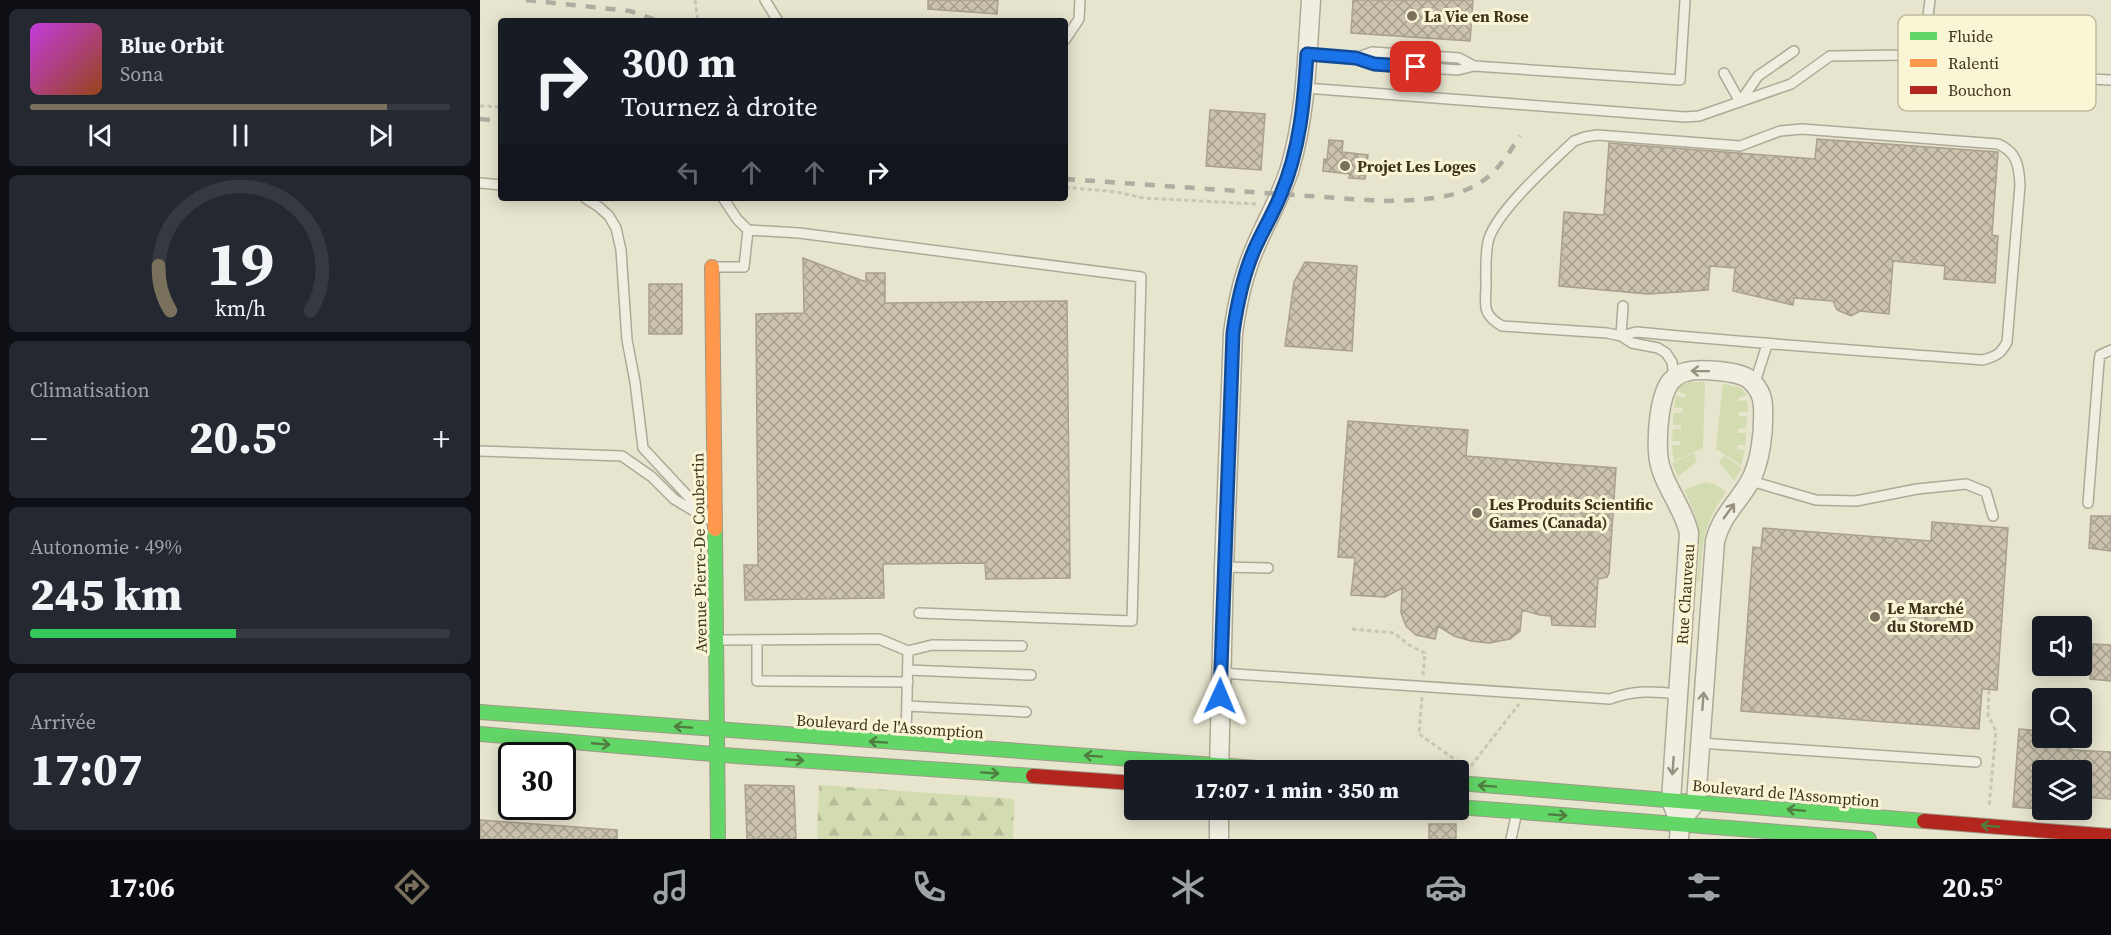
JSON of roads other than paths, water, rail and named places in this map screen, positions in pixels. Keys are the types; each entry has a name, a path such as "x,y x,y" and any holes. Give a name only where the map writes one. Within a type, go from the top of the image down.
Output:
{"street":[{"path":"1219,760 1233,333 1236,311 1248,268 1261,234 1281,195 1296,148 1305,88 1311,0"},
{"name":"Avenue Pierre-De Coubertin","path":"712,267 718,839"},
{"path":"1674,378 1692,371 1726,372 1743,376 1754,385"},
{"name":"Rue Chauveau","path":"1674,378 1663,395 1658,452 1660,467 1689,533 1671,800 1680,831"},
{"name":"Rue Chauveau","path":"1696,802 1715,541 1719,524 1751,481 1759,464 1762,397 1754,385"},
{"name":"Boulevard de l'Assomption","path":"480,712 1124,761"},
{"path":"480,734 903,768 1124,782"},
{"name":"Boulevard de l'Assomption","path":"1469,784 2111,836"},
{"path":"1680,831 1696,802"},
{"path":"1469,808 1680,831 1869,839"},
{"path":"1219,820 1219,839"}],"lane":[{"path":"765,0 776,18"},
{"path":"1068,36 1079,19 1080,0"},
{"path":"1307,54 1356,58 1372,52 1460,58 1474,66 1680,80 1685,0"},
{"path":"1928,15 1930,0"},
{"path":"1740,102 1758,76 1794,51"},
{"path":"1305,88 1685,117 1699,116 1791,84 1830,57 1898,55"},
{"path":"1724,73 1740,102"},
{"path":"2096,79 2111,80"},
{"path":"1621,336 1636,332 1767,345 1801,345 1982,360 1996,356 2007,342 2020,185 2020,170 2008,148 1998,144 1802,129 1780,131 1740,146 1597,135 1574,141 1513,202 1490,236 1485,309 1494,321 1503,326 1607,333 1621,336 1632,343 1646,344 1666,353 1672,362 1674,378"},
{"path":"480,183 498,185"},
{"path":"590,201 609,216 616,228 621,250 627,340 643,448 714,524"},
{"path":"725,201 748,230 799,232 1142,278 1132,621 919,613"},
{"path":"712,267 744,267 748,230"},
{"path":"1621,336 1623,306"},
{"path":"1754,385 1767,345"},
{"path":"2088,503 2100,355 2111,350"},
{"path":"480,452 622,456 652,477 674,499 714,524"},
{"path":"1751,481 1816,500 1856,501 1917,489 1966,484 1986,492 1993,516"},
{"path":"1224,567 1268,567"},
{"path":"716,640 879,639 908,651 932,645 1022,646"},
{"path":"757,640 757,681 908,682"},
{"path":"903,768 906,744 908,651"},
{"path":"908,670 1030,675"},
{"path":"1221,673 1610,699 1632,692 1645,691 1678,694"},
{"path":"907,706 1026,712"},
{"path":"1700,744 1977,762"},
{"path":"1511,839 1517,812"}],"railway":[{"path":"526,0 630,11 650,18"},
{"path":"480,119 498,121"},
{"path":"1068,179 1381,201 1437,198 1464,191 1488,177 1506,158 1520,136"}],"place":[{"name":"La Vie en Rose","path":"1412,16"},
{"name":"Projet Les Loges","path":"1345,166"},
{"name":"Les Produits Scientific Games (Canada)","path":"1477,513"},
{"name":"Le Marché du StoreMD","path":"1875,617"}]}
